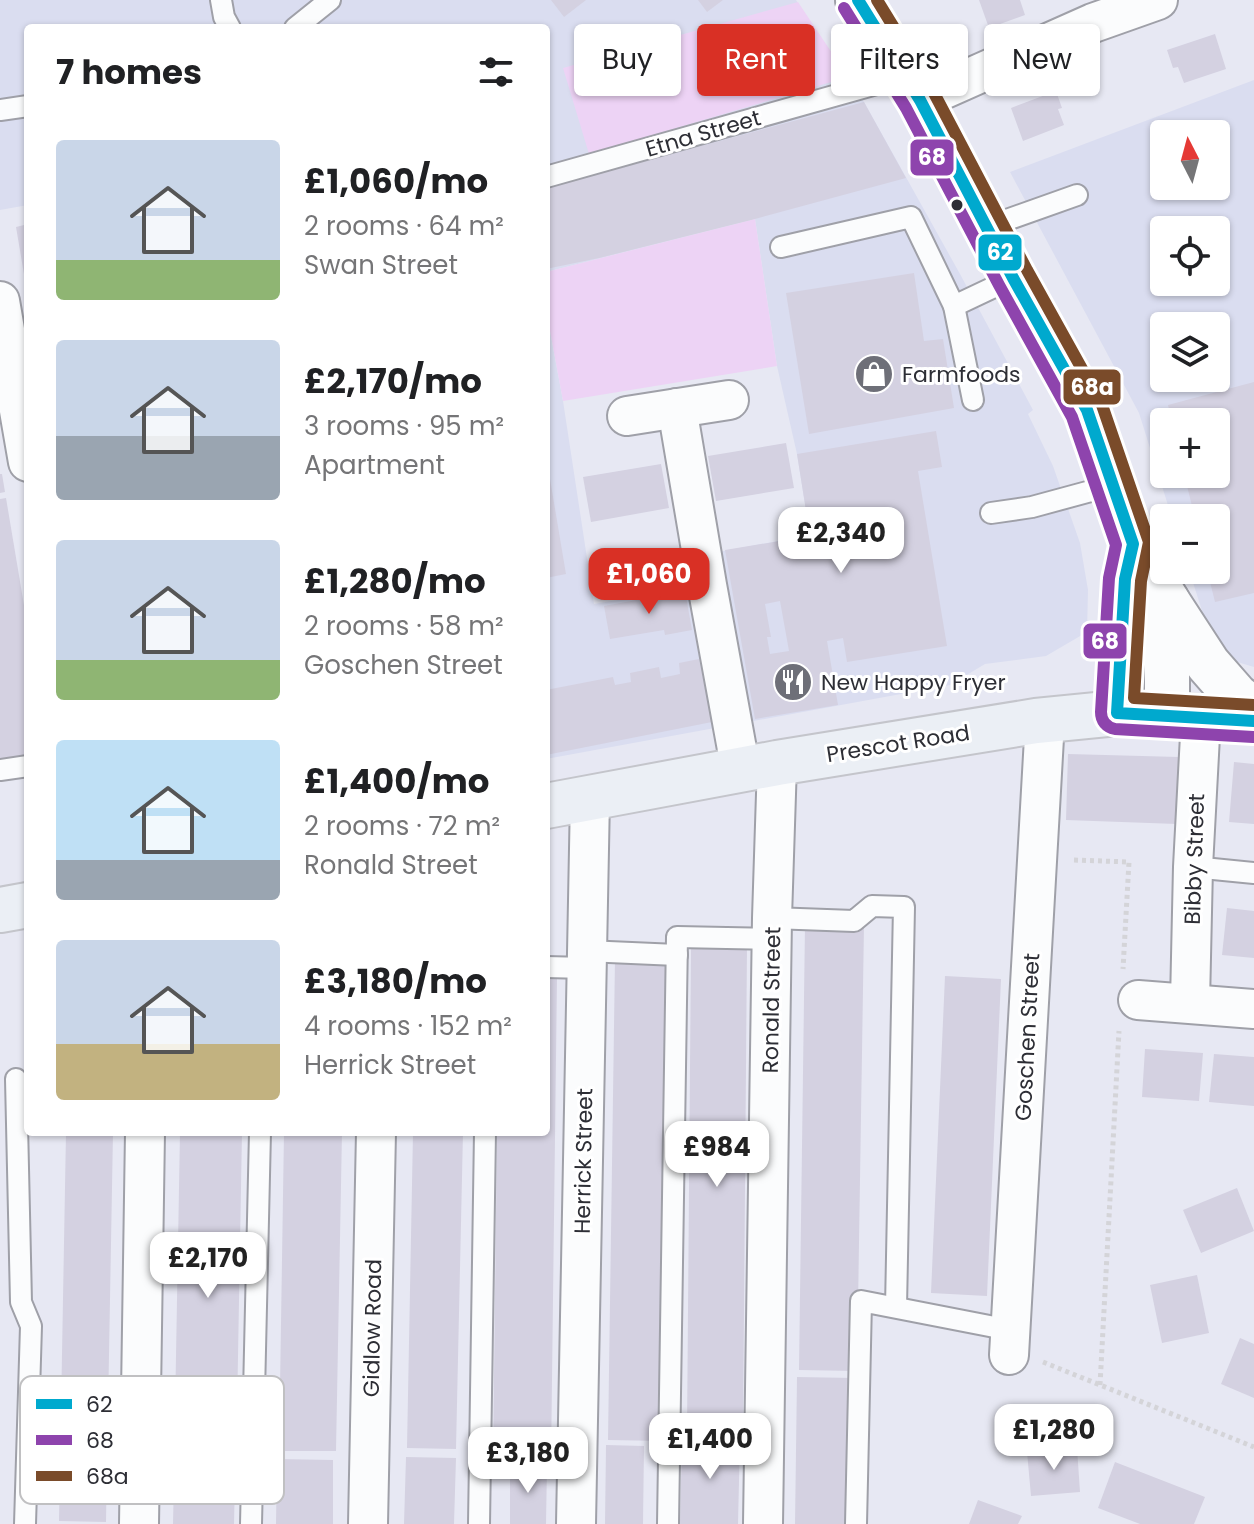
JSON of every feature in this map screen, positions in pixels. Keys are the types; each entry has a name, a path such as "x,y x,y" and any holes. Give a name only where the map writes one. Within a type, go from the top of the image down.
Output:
{"main road":[{"path":"858,0 873,24"},
{"path":"917,96 1087,410 1133,544 1208,664 1236,696 1254,710"},
{"path":"1117,713 1125,579 1133,544"},
{"path":"1167,601 1184,716"},
{"name":"Prescot Road","path":"550,805 1045,720 1117,713 1254,721"},
{"path":"0,910 24,906"}],"street":[{"path":"968,64 1088,12 1158,0"},
{"path":"0,301 24,439"},
{"path":"627,416 729,400"},
{"name":"Ronald Street","path":"677,408 707,585 759,767 772,928 763,1524"},
{"name":"Bibby Street","path":"1184,716 1193,867 1190,1002"},
{"name":"Goschen Street","path":"1010,1342 1045,720"},
{"name":"Herrick Street","path":"576,1524 590,797"},
{"path":"1127,997 1254,1009"},
{"path":"141,1376 145,1136"},
{"name":"Gidlow Road","path":"368,1524 376,1136"},
{"path":"139,1504 139,1524"}],"lane":[{"path":"221,0 228,24"},
{"path":"300,24 330,0"},
{"name":"Etna Street","path":"550,176 880,96"},
{"path":"0,110 24,107"},
{"path":"987,227 1077,195"},
{"path":"781,247 911,217 954,306 973,400"},
{"path":"954,306 1013,278"},
{"path":"991,513 1032,507 1113,485"},
{"path":"0,770 24,767"},
{"path":"1193,867 1254,873"},
{"path":"668,1524 677,937 854,921 872,906 904,907 896,1307"},
{"path":"550,966 586,960 677,955"},
{"path":"16,1079 21,1302 31,1326 29,1376"},
{"path":"254,1376 260,1136"},
{"path":"479,1524 485,1136"},
{"path":"856,1524 861,1301 896,1307 1010,1342"},
{"path":"25,1524 26,1504"},
{"path":"251,1504 251,1524"}],"path":[{"path":"1037,858 1129,862 1127,997 1100,1385"},
{"path":"1010,1342 1038,1360 1254,1447"}],"shaded area":[{"path":"0,0 796,0 812,24 697,24 697,96 815,96 815,28 831,52 831,96 860,96 864,102 1033,410 1028,414 1053,466 1080,543 1088,590 1087,632 1046,656 985,664 950,685 550,758 550,331 594,604 706,585 702,555 810,535 797,454 777,366 755,219 550,271 550,24 24,24 24,206 0,210"},
{"path":"798,2 813,24 720,24"},
{"path":"815,28 831,52 831,82 815,87"},
{"path":"697,30 697,96 784,96 589,154 563,68 574,65 574,96 681,96 681,35"},
{"path":"1254,80 1254,667 1227,659 1204,617 1193,584 1230,584 1230,504 1168,504 1163,488 1230,488 1230,408 1150,408 1150,448 1139,413 1010,172"},
{"path":"755,219 777,366 563,401 550,331 550,271"}],"building":[{"path":"551,0 586,0 564,17"},
{"path":"698,0 723,0 707,12"},
{"path":"979,0 1020,0 1025,15 1000,24 988,24"},
{"path":"1215,34 1226,69 1184,83 1178,67 1173,68 1167,50"},
{"path":"1043,96 1058,96 1062,108 1058,109 1064,125 1023,141 1011,108"},
{"path":"864,102 906,178 755,219 550,268 550,187"},
{"path":"24,225 24,274 16,227"},
{"name":"Farmfoods","path":"914,273 924,341 943,339 954,408 809,434 786,293"},
{"path":"1254,382 1254,593 1215,602 1210,584 1230,584 1230,504 1192,504 1188,488 1230,488 1230,408 1169,408 1168,405 1217,392 1230,392 1230,388"},
{"path":"936,431 942,467 918,471 947,646 847,662 843,638 827,641 838,705 755,719 725,550 810,536 797,454","holes":["780,601 789,651 770,654 767,637 771,637 765,604"]},
{"path":"786,443 794,488 716,501 708,456"},
{"path":"661,464 669,508 591,522 583,477"},
{"path":"0,474 5,492 0,493"},
{"path":"550,479 566,574 550,577"},
{"path":"6,498 24,605 24,757 0,761 0,499"},
{"path":"685,591 692,630 665,635 664,630 610,639 604,606"},
{"path":"699,659 712,722 550,754 550,689 613,677 615,685 631,682 630,673 659,667 661,678 680,674 679,663"},
{"path":"1068,754 1179,757 1177,824 1066,820"},
{"path":"1234,762 1254,764 1254,824 1229,822"},
{"path":"1227,908 1254,911 1254,958 1222,955"},
{"path":"805,924 864,925 857,1371 799,1370"},
{"path":"691,946 747,946 743,1433 687,1432"},
{"path":"615,958 673,958 666,1441 608,1440"},
{"path":"945,976 1001,979 987,1296 931,1293"},
{"path":"550,977 557,977 551,1460 493,1459 497,1136 550,1136"},
{"path":"1145,1049 1203,1053 1199,1101 1142,1097"},
{"path":"1214,1054 1254,1057 1254,1106 1209,1102"},
{"path":"66,1136 113,1136 109,1376 62,1376"},
{"path":"180,1136 242,1136 238,1376 176,1376"},
{"path":"284,1136 342,1136 336,1451 284,1451 284,1376 280,1376"},
{"path":"413,1136 463,1136 456,1449 407,1448"},
{"path":"1237,1188 1254,1231 1201,1253 1183,1210"},
{"path":"1197,1275 1209,1333 1162,1343 1150,1285"},
{"path":"1240,1338 1254,1344 1254,1398 1221,1384"},
{"path":"797,1377 854,1378 852,1524 795,1524"},
{"path":"682,1437 740,1438 738,1524 680,1524"},
{"path":"606,1445 644,1446 643,1524 605,1524"},
{"path":"1077,1448 1080,1492 1031,1496 1027,1452"},
{"path":"406,1457 456,1458 454,1524 404,1524"},
{"path":"284,1459 333,1460 333,1524 276,1524 276,1504 284,1504"},
{"path":"1115,1462 1205,1497 1194,1524 1140,1524 1098,1508"},
{"path":"510,1466 547,1466 546,1524 510,1524"},
{"path":"978,1500 1022,1516 1018,1524 969,1524"},
{"path":"59,1504 106,1504 106,1522 59,1521"},
{"path":"173,1504 234,1504 234,1524 173,1524"}],"transit line":[{"name":"62","path":"858,0 920,100 1013,278 1087,410 1133,544 1125,579 1117,713 1254,721"},
{"name":"68a","path":"877,0 934,93 1102,405 1149,542 1141,581 1134,698 1254,705"},
{"name":"68","path":"844,8 906,108 1072,417 1116,545 1109,578 1103,721 1115,729 1253,737"}],"place":[{"name":"Farmfoods","path":"874,374"},
{"name":"New Happy Fryer","path":"793,682"}]}
